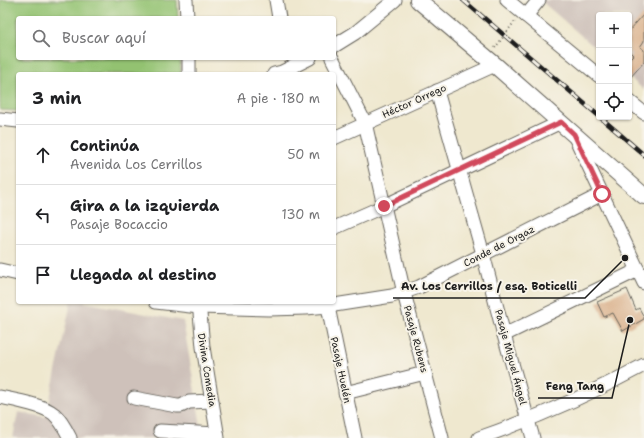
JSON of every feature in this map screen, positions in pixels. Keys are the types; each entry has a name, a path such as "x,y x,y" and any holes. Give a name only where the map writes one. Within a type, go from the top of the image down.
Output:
{"main road":[{"path":"418,0 561,122 644,196"}],"street":[{"path":"186,0 187,16"},
{"path":"276,0 279,16"},
{"path":"336,45 355,33 395,0"},
{"path":"507,0 596,74"},
{"path":"526,16 539,0"},
{"path":"189,60 189,72"},
{"path":"287,67 305,60"},
{"name":"Pasaje Rubens","path":"333,60 365,123 404,293 442,438"},
{"name":"Héctor Orrego","path":"336,137 437,91 490,62"},
{"name":"Pasaje Miguel Ángel","path":"437,91 533,438"},
{"path":"632,103 644,113"},
{"path":"0,119 16,121"},
{"path":"336,227 561,122"},
{"path":"574,134 644,283"},
{"name":"Conde de Orgaz","path":"336,303 392,296 419,287 602,194"},
{"path":"0,270 16,274"},
{"path":"504,335 638,270"},
{"name":"Conde de Orgaz","path":"185,304 291,309 327,304"},
{"name":"Pasaje Huelén","path":"327,304 355,438"},
{"name":"Divina Comedia","path":"199,305 203,347 218,436"},
{"path":"479,438 528,420 600,388 644,365"},
{"path":"345,393 425,373"},
{"path":"0,396 44,408 54,413 70,438"},
{"path":"134,398 177,406 181,406 189,402 212,401"},
{"path":"160,432 218,436"}],"path":[{"path":"490,62 514,22 526,16"}],"shaded area":[{"path":"540,0 644,0 644,90 632,80 632,12 596,12 596,48"},
{"path":"71,304 94,304 183,321 203,438 13,438 18,412 46,417"}],"green space":[{"path":"0,0 177,0 178,16 16,16 16,60 180,60 181,72 16,72 16,111 0,110"}],"building":[{"path":"644,14 644,41 640,47 644,50 644,62 632,76 633,55 632,28"},
{"path":"627,289 636,310 639,308 644,319 623,331 613,313 604,317 597,302"}],"railway":[{"path":"463,0 596,113"},
{"path":"603,120 644,155"}],"place":[{"name":"Av. Los Cerrillos / esq. Boticelli","path":"625,258"},
{"name":"Feng Tang","path":"630,320"}],"route":[{"path":"384,206 561,122 574,134 602,194"}]}
